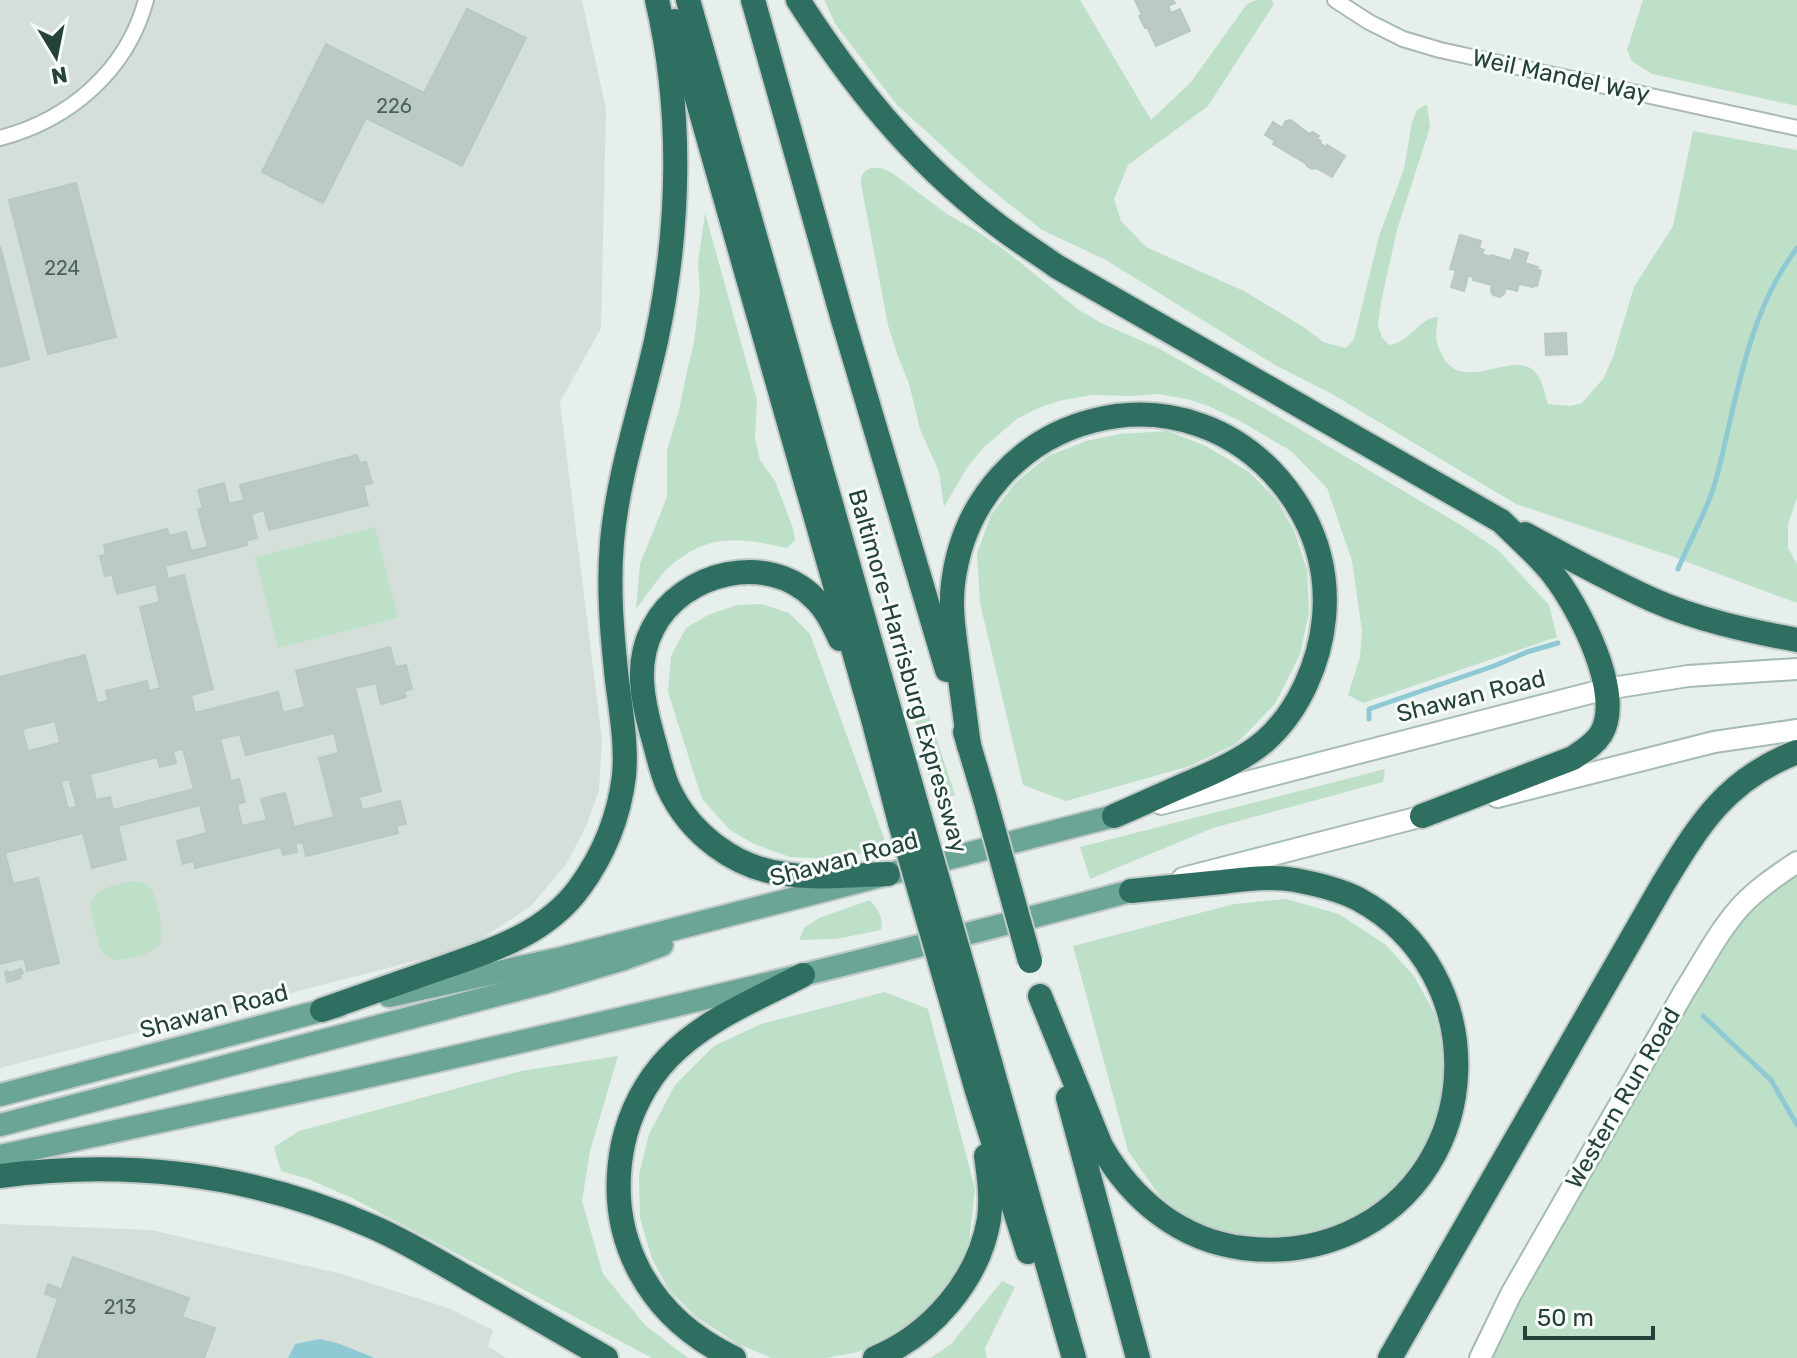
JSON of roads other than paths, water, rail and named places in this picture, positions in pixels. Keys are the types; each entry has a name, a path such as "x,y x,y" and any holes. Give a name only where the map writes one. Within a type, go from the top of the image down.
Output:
{"highway":[{"path":"322,1010 499,948 557,913 595,866 619,807 624,774 624,742 610,617 612,539 656,340 668,276 673,226 675,171 672,100 665,36 657,0"},
{"path":"669,0 873,719"},
{"name":"Baltimore-Harrisburg Expressway","path":"688,0 910,820 957,983 1074,1358"},
{"name":"Baltimore-Harrisburg Expressway","path":"753,0 843,320 985,799 1138,1358"},
{"path":"798,0 843,68 886,121 942,179 992,221 1056,266 1575,561 1655,601 1700,617 1797,640"},
{"path":"969,746 951,608 953,584 965,532 998,478 1038,444 1081,424 1106,417 1174,418 1224,435 1246,449 1284,485 1312,532 1325,581 1323,632 1317,656 1296,702 1265,741 1213,772 1114,816"},
{"path":"1422,816 1573,758 1591,746 1602,733 1606,689 1586,628 1567,592 1550,570 1501,521"},
{"path":"888,874 803,876 758,869 738,860 704,836 688,820 667,784 644,704 642,677 646,647 653,627 666,610 684,593 724,573 748,571 772,575 813,595 827,612 839,637 910,820"},
{"path":"1390,1358 1698,828 1726,795 1750,776 1797,752"},
{"path":"1040,996 1110,1162 1123,1180 1160,1216 1187,1232 1233,1247 1259,1250 1308,1248 1346,1235 1381,1215 1415,1183 1440,1142 1450,1117 1457,1046 1444,996 1433,972 1398,929 1357,899 1336,890 1291,879 1259,878 1131,891"},
{"path":"734,1358 714,1349 683,1327 643,1278 622,1229 618,1204 621,1156 627,1128 637,1104 667,1059 715,1021 803,975"},
{"path":"875,1358 903,1344 942,1311 970,1270 983,1243 989,1217 990,1184 957,983"},
{"path":"977,1091 1064,1358"},
{"path":"0,1176 78,1169 143,1170 241,1183 287,1195 387,1234 606,1358"}],"main road":[{"name":"Shawan Road","path":"0,1095 322,1010 562,958 1606,689 1688,676 1797,669"},
{"path":"0,1156 342,1082 803,975 1714,742 1797,730"},
{"name":"Western Run Road","path":"1480,1358 1519,1280 1715,943 1741,906 1797,862"},
{"path":"0,1125 547,982 624,959 783,901"}],"street":[{"path":"0,138 43,124 89,93 105,76 133,35 146,0"},
{"name":"Weil Mandel Way","path":"1335,0 1403,39 1440,50 1797,128"}],"water":[{"path":"320,1339 375,1358 288,1358 295,1344"}],"waterway":[{"path":"1678,569 1715,485 1755,327 1780,273 1797,248"},
{"path":"1369,719 1369,709 1558,643"},
{"path":"1703,1016 1771,1080 1797,1125"}]}
